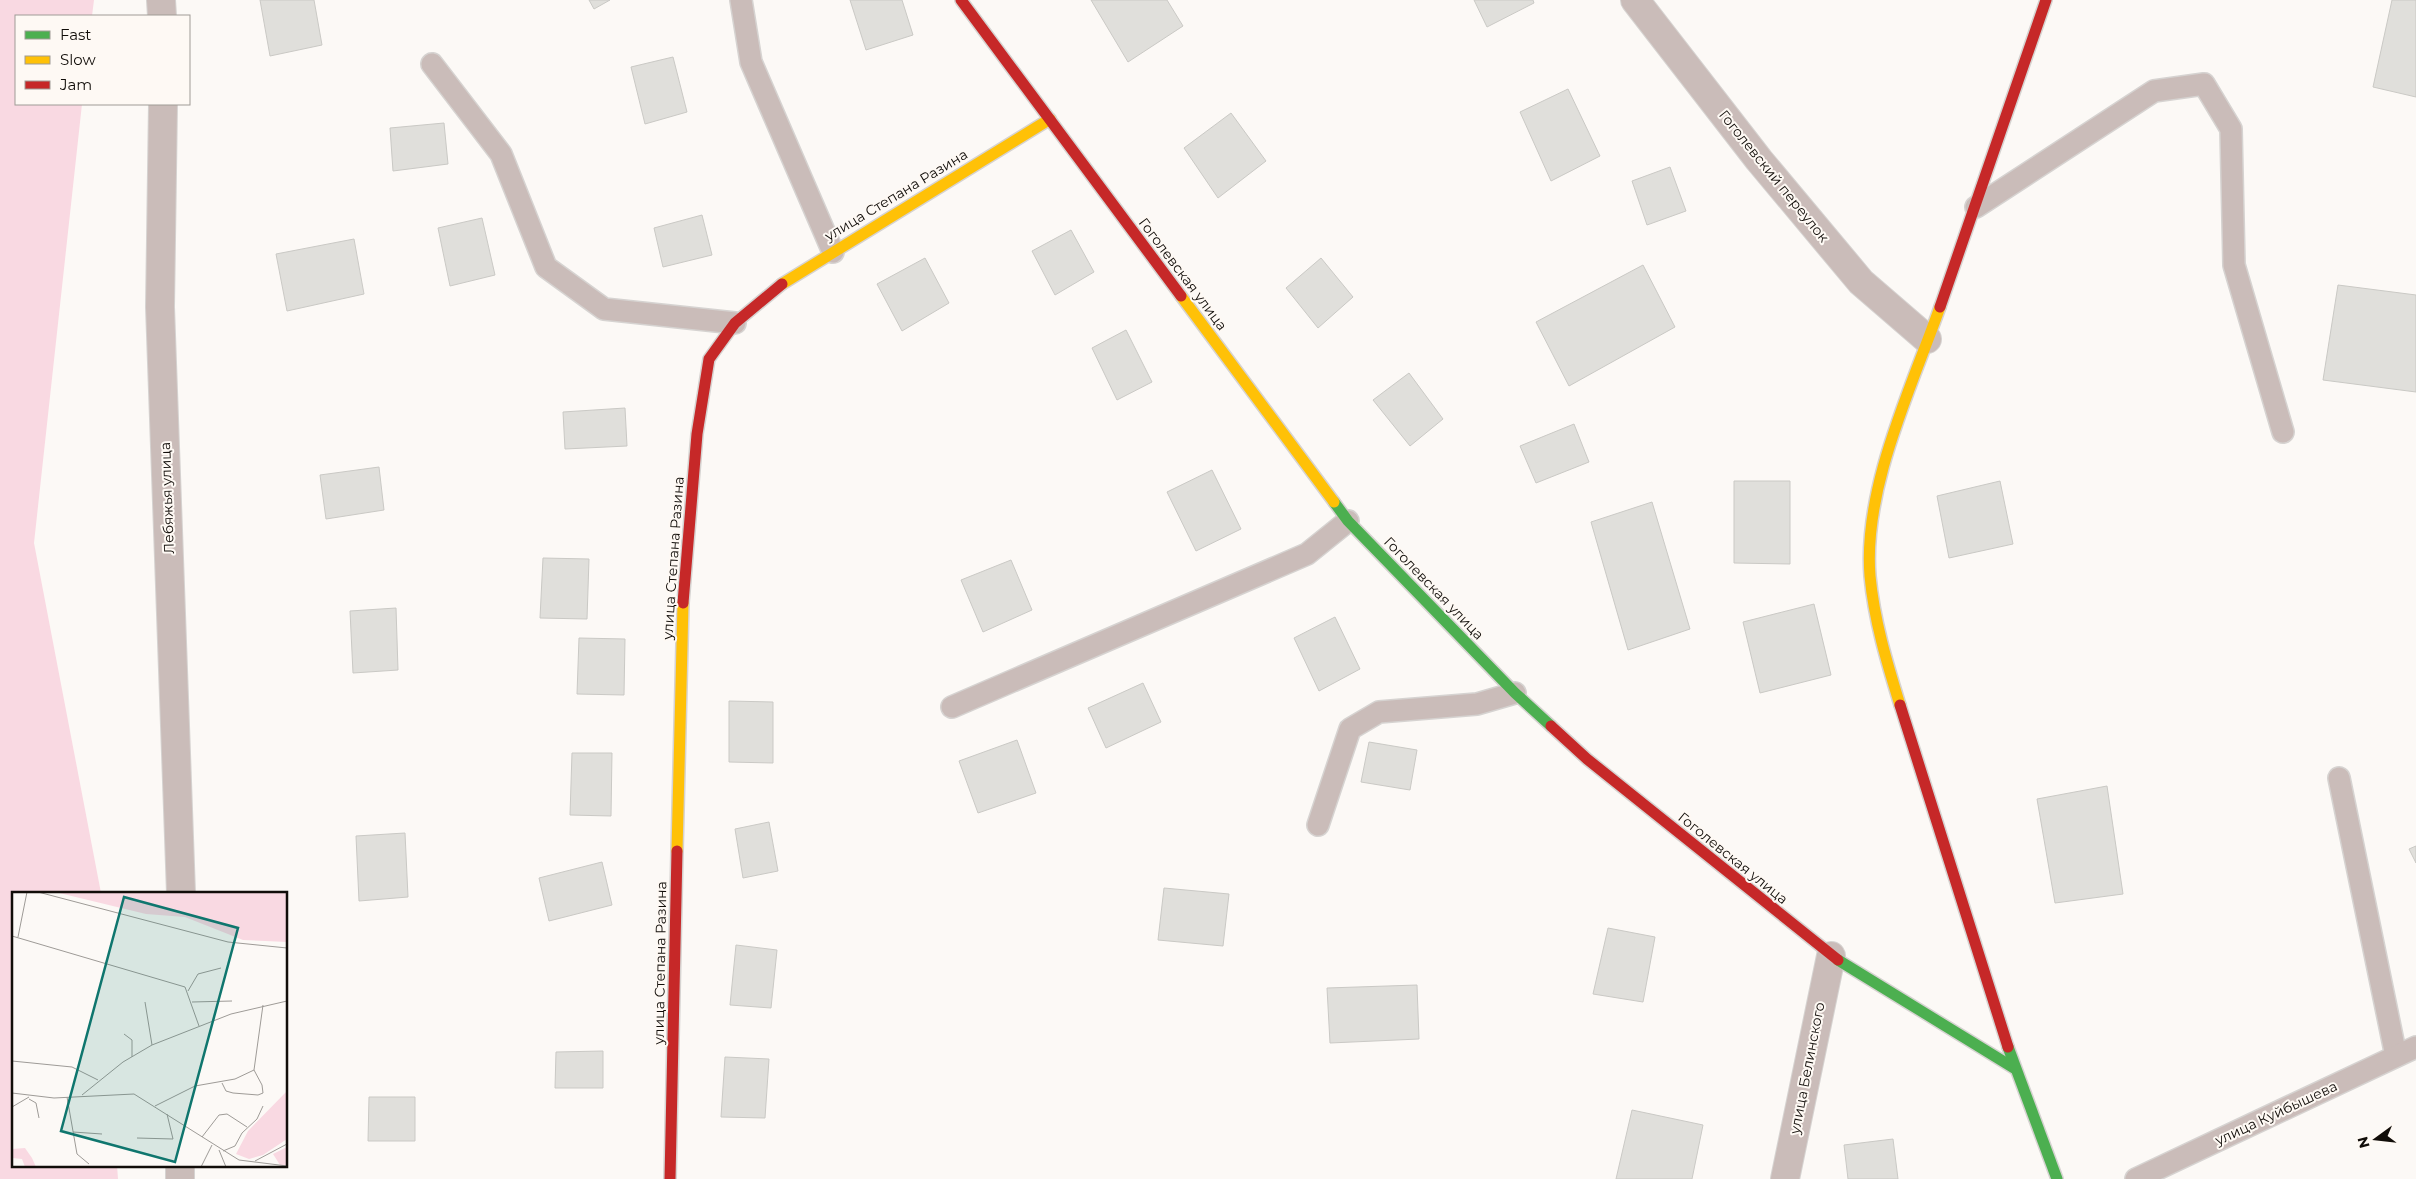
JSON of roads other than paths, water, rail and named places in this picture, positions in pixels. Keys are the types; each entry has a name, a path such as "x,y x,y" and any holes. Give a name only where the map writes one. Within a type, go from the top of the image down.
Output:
{"street":[{"path":"161,0 162,15"},
{"name":"Гоголевская улица","path":"961,0 1348,521 1515,693 1587,759 1831,956 2014,1068"},
{"name":"Гоголевский переулок","path":"1636,0 1759,160 1861,282 1927,339"},
{"path":"2046,0 1976,207 1927,339 1883,466 1870,527 1870,576 1882,646 2014,1068 2057,1179"},
{"name":"Лебяжья улица","path":"163,105 160,307 181,892"},
{"name":"улица Степана Разина","path":"670,1179 683,584 697,434 709,359 735,323 778,286 1050,119"},
{"name":"улица Белинского","path":"1785,1179 1831,956"},
{"path":"180,1166 180,1179"}],"lane":[{"path":"741,0 751,62 833,252"},
{"path":"432,64 500,154 546,267 604,309 735,323"},
{"path":"1976,207 2154,91 2204,84 2231,128 2234,265 2283,432"},
{"path":"952,707 1307,554 1348,521"},
{"path":"1318,826 1350,729 1380,712 1477,704 1515,693"},
{"path":"2339,778 2396,1056"},
{"name":"улица Куйбышева","path":"2136,1179 2416,1047"}]}
